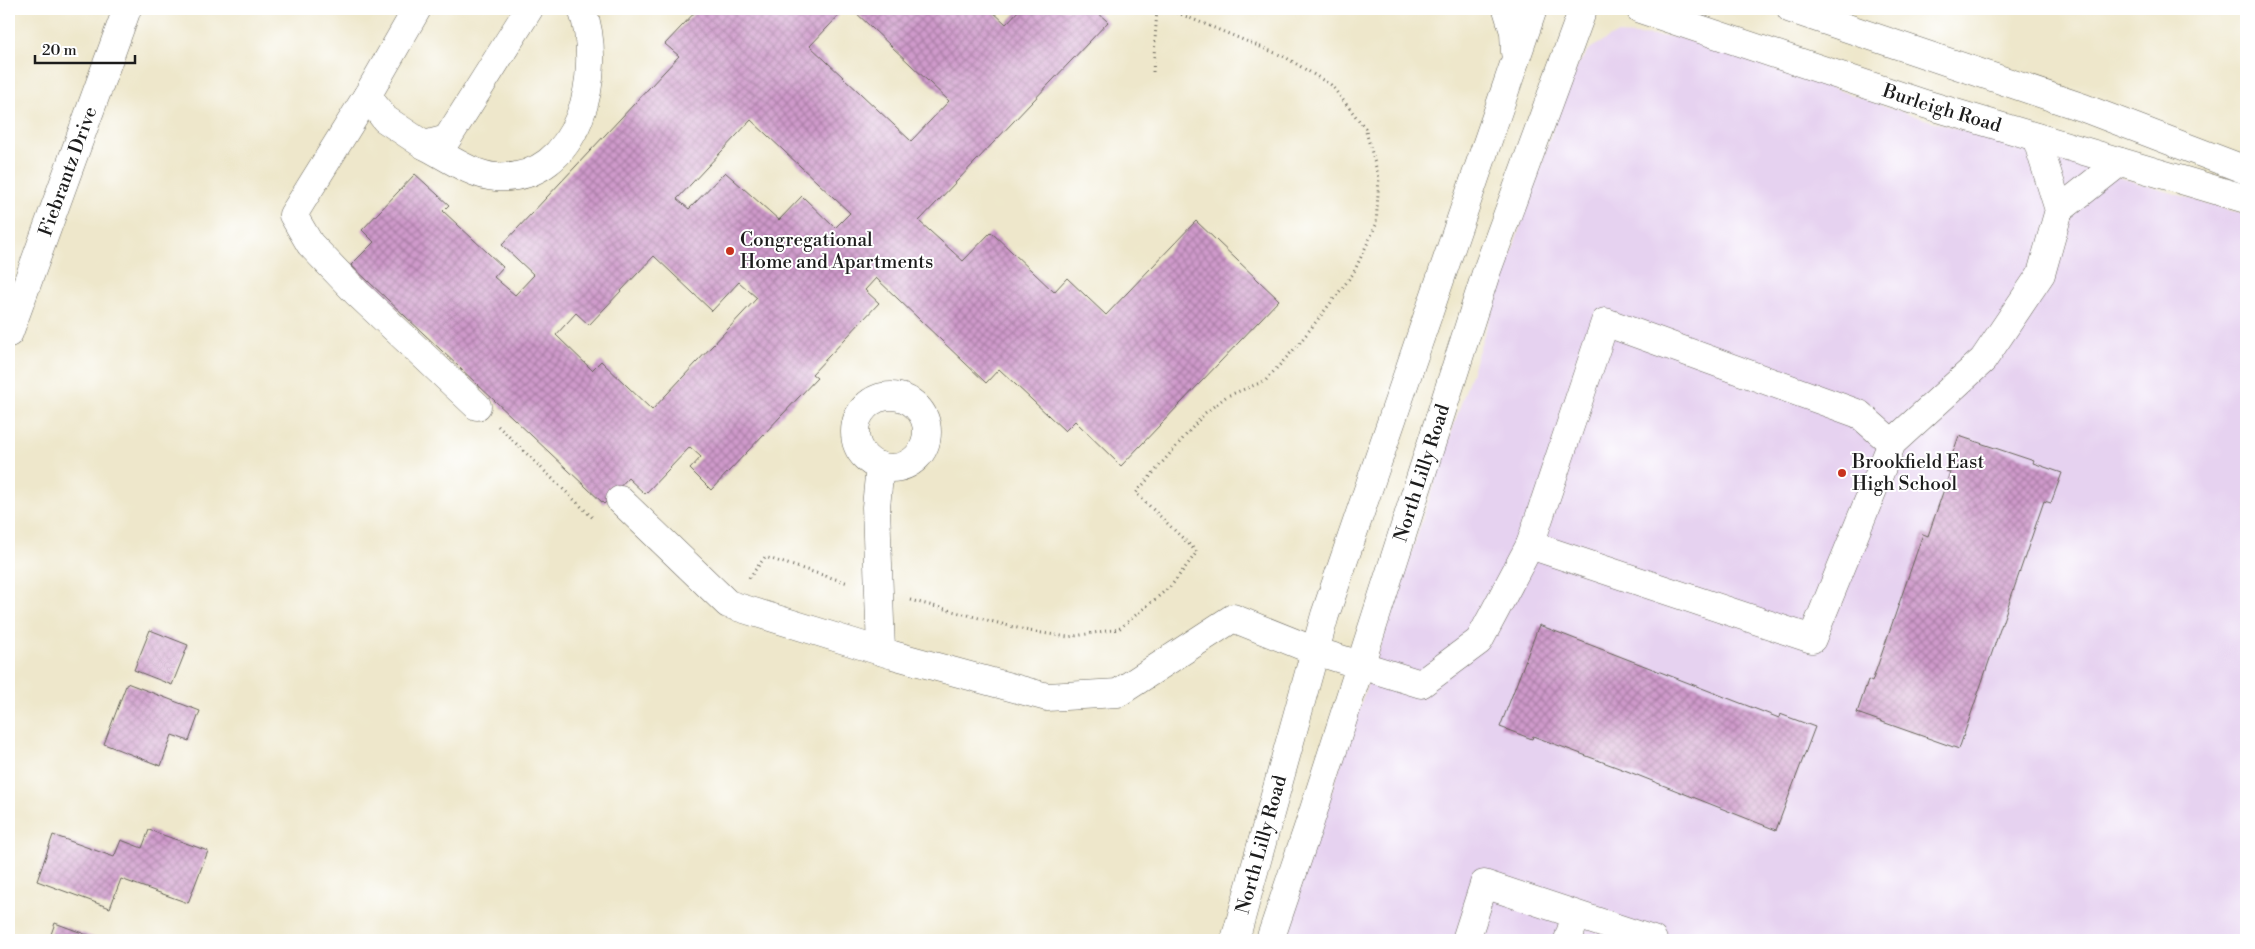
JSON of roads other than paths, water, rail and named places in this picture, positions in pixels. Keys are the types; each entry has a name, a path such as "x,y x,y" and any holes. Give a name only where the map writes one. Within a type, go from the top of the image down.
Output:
{"street":[{"name":"Fiebrantz Drive","path":"9,333 126,9"},
{"path":"417,9 367,96 293,215 310,244 357,293 477,406"},
{"path":"424,145 447,139 529,9"},
{"path":"367,96 385,119 424,145 481,174 509,177 530,172 550,161 573,134 585,102 589,55 587,28 582,9"},
{"path":"1507,9 1514,32 1515,58"},
{"name":"North Lilly Road","path":"1235,940 1328,606 1414,347 1532,9"},
{"name":"North Lilly Road","path":"1270,940 1309,825 1486,273 1583,9"},
{"name":"Burleigh Road","path":"1640,9 1925,104 2246,199"},
{"path":"1791,9 2084,108 2246,170"},
{"path":"1530,545 1812,639 1892,443 1983,360 2041,274 2059,210 2036,137"},
{"path":"2059,210 2120,162"},
{"path":"620,500 728,604 881,651 1047,697 1118,693 1233,618 1315,651 1421,684 1479,641 1530,545 1605,322 1859,414 1892,443"},
{"path":"880,466 876,507 881,651"},
{"path":"1466,940 1484,884 1653,940"},
{"path":"1568,940 1576,915"}],"place":[{"name":"Congregational Home and Apartments","path":"730,251"},
{"name":"Brookfield East High School","path":"1842,473"}]}
